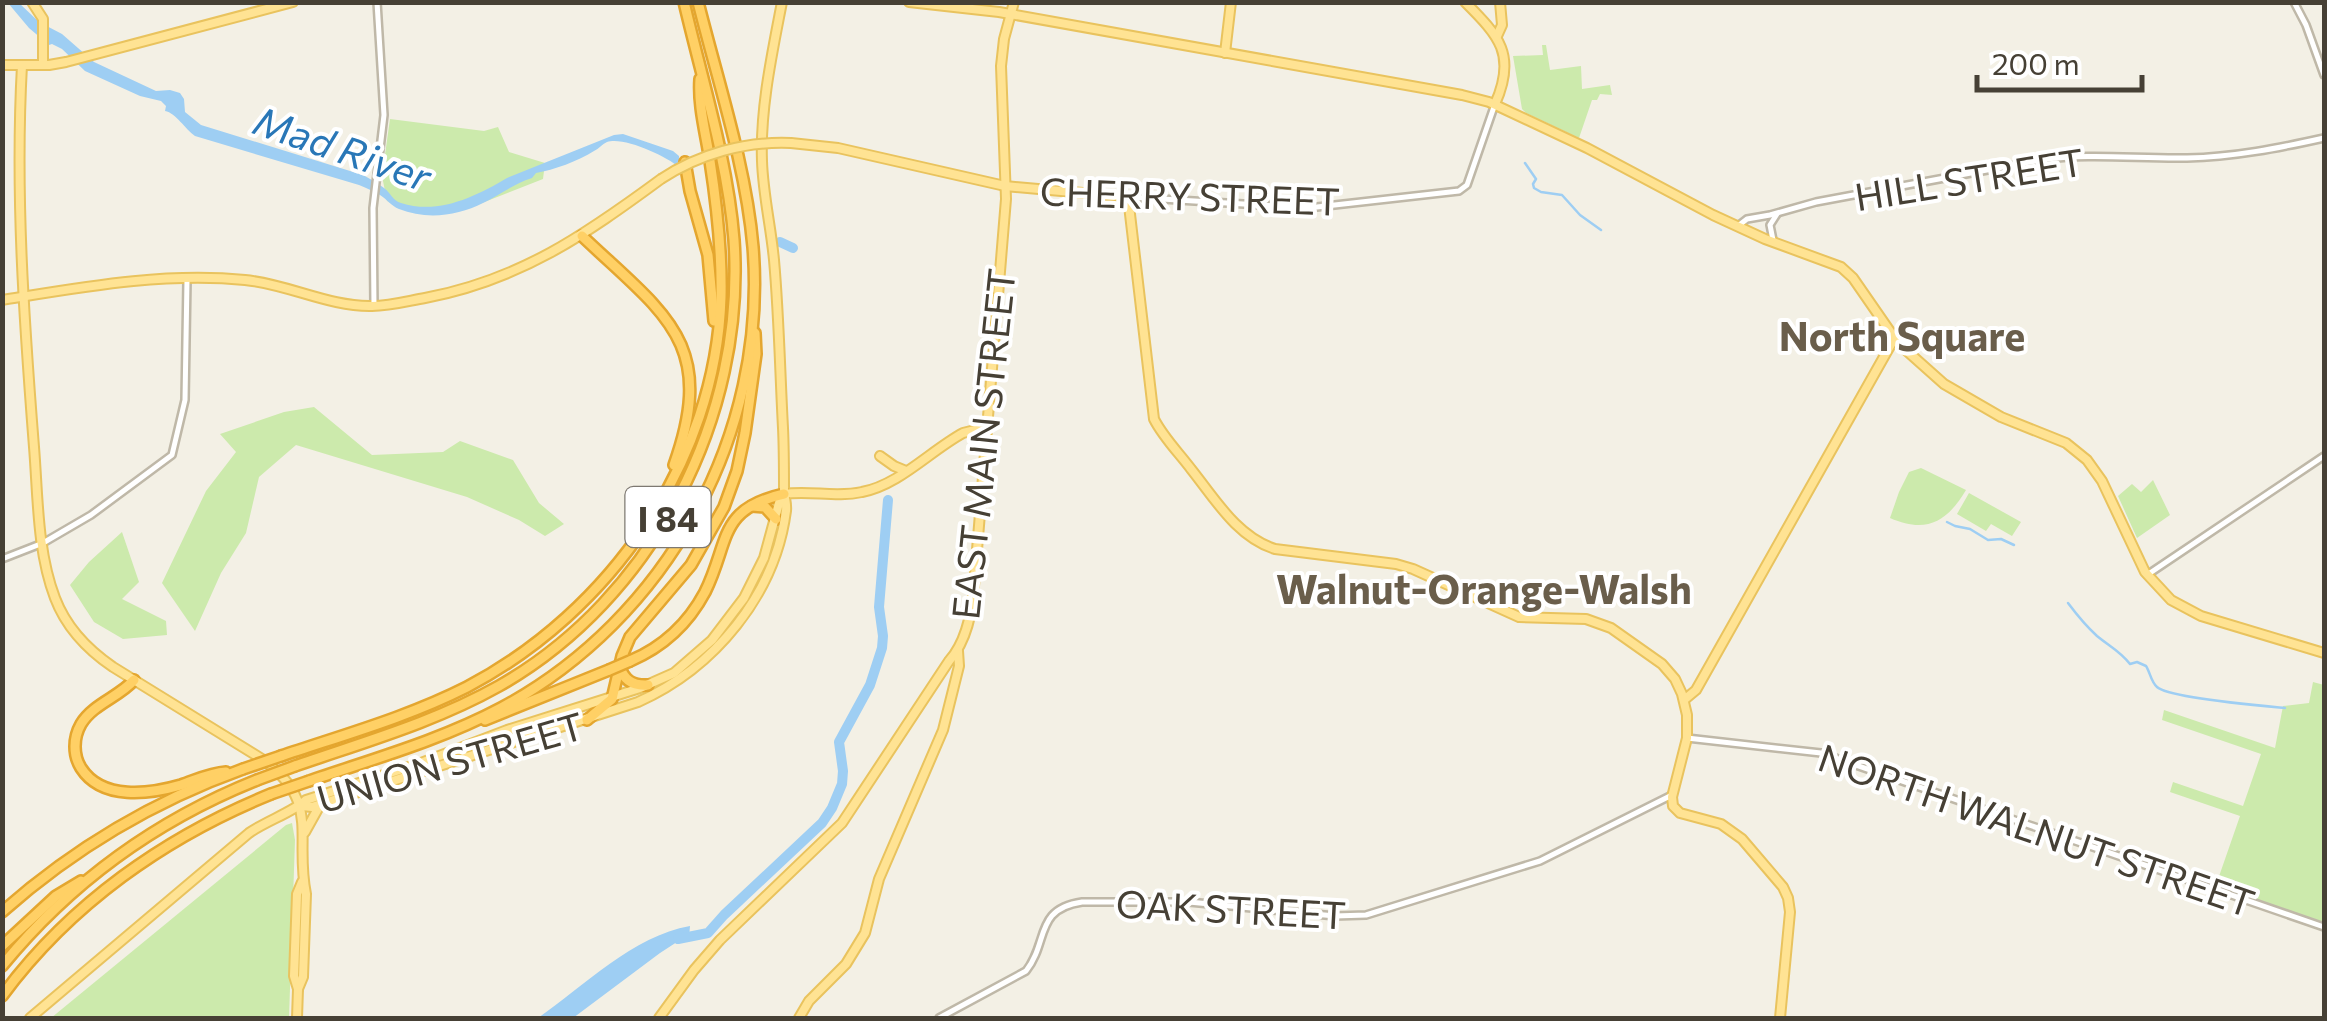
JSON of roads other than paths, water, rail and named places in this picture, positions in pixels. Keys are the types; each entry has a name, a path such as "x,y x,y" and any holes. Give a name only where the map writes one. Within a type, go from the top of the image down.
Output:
{"highway":[{"name":"I 84","path":"2,966 42,921 126,850 164,826 257,780 439,716 516,676 596,610 636,565 670,514 696,463 716,408 734,301 730,201 684,2"},
{"name":"I 84","path":"2,996 87,904 156,852 271,794 424,742 477,720 538,686 592,645 634,603 668,559 698,510 725,450 743,386 752,326 754,261 746,197 698,2"},
{"path":"2,912 67,860 167,801 468,686 537,642 611,572 676,474 691,439 713,358 720,310 720,255 699,92 700,71"},
{"path":"685,162 712,277 713,358"},
{"path":"582,236 662,312 678,336 688,365 690,398 682,440 644,526"},
{"path":"648,686 636,685 622,674 632,634 692,565 727,500 750,403 757,342 752,326"},
{"path":"477,720 493,719 625,663 666,641 691,614 739,514 749,506 784,494"},
{"path":"749,506 765,507 776,519"},
{"path":"587,720 613,697 625,663"},
{"path":"134,680 90,714 79,728 75,754 88,776 106,788 135,793 162,790 218,772 238,771"},
{"path":"2,946 66,888 88,879"}],"main road":[{"path":"32,2 42,14 44,24 43,65"},
{"path":"2,65 73,60 293,2"},
{"name":"UNION STREET","path":"301,806 318,795 648,686 688,662 754,600 772,562 787,503 774,271 762,154 782,2"},
{"path":"909,2 1010,15 1495,104 1601,155 1695,207 1841,266 1894,338 1946,386 2001,417 2066,443 2082,456 2102,481 2147,575 2170,600 2194,613 2324,652"},
{"name":"EAST MAIN STREET","path":"658,1018 724,936 842,824 958,651 972,602 1006,186 1000,71 1014,2"},
{"path":"1225,53 1231,2"},
{"path":"1464,2 1497,36 1504,52 1505,68 1495,104"},
{"path":"1497,36 1502,23 1500,2"},
{"path":"22,65 22,296 49,580 67,622 100,658 270,765 290,786 301,806 302,836 294,976 298,989 297,1018"},
{"name":"CHERRY STREET","path":"2,300 107,283 186,280 249,280 349,304 374,306 431,297 476,285 534,262 582,236 661,179 719,152 753,145 790,143 838,148 1006,186 1128,197"},
{"path":"1128,197 1154,419 1240,528 1275,549 1405,566 1518,617 1598,622 1662,664 1675,679 1684,700 1686,738 1672,803 1680,813 1717,823 1736,834 1787,894 1790,909 1780,1018"},
{"path":"1684,700 1696,690 1894,338"},
{"path":"784,494 866,492 882,486 963,433 986,431"},
{"path":"880,456 906,471"},
{"name":"UNION STREET","path":"301,806 310,807 587,720 668,687 710,654 736,618 760,568 784,494"},
{"path":"799,1018 809,1001 846,964 867,928 876,886 941,736 958,669 958,651"},
{"path":"302,836 323,803"},
{"path":"30,1018 249,833 301,806"}],"street":[{"path":"374,306 373,204 384,115 376,2"},
{"path":"2294,2 2324,75"},
{"name":"CHERRY STREET","path":"1128,197 1315,208 1459,190 1466,185 1495,104"},
{"name":"HILL STREET","path":"1738,226 1747,219 1816,202 2033,161 2075,157 2218,157 2324,138"},
{"path":"1775,242 1770,227 1778,214"},
{"path":"2,559 43,543 91,515 171,456 185,400 186,280"},
{"path":"2147,575 2324,456"},
{"name":"NORTH WALNUT STREET","path":"1686,738 1821,753 2324,928"},
{"name":"OAK STREET","path":"939,1018 1026,972 1045,924 1069,904 1186,902 1362,916 1537,862 1672,795"}],"water":[{"path":"8,3 19,3 94,62 156,91 180,93 185,112 201,125 363,175 401,203 429,207 456,202 614,135 623,134 673,151 679,156 679,167 633,144 607,142 573,162 536,173 473,207 453,214 420,215 396,208 359,185 195,136 165,111 161,101 140,96 85,71 62,49 49,45 29,28"},
{"path":"690,926 689,938 660,953 573,1018 538,1018 629,951"}],"waterway":[{"path":"1525,163 1536,179 1534,188 1562,195 1601,230"},
{"name":"Mad River","path":"780,242 793,248"},
{"name":"Mad River","path":"678,939 708,933 822,823 832,808 842,784 839,742 870,685 882,648 879,607 888,500"},
{"path":"1947,522 1988,540 2001,539 2014,545"},
{"path":"2068,603 2093,632 2130,664 2146,666 2155,685 2165,691 2285,708"}],"district":[{"name":"North Square","path":"1902,334"},
{"name":"Walnut-Orange-Walsh","path":"1484,587"}]}
